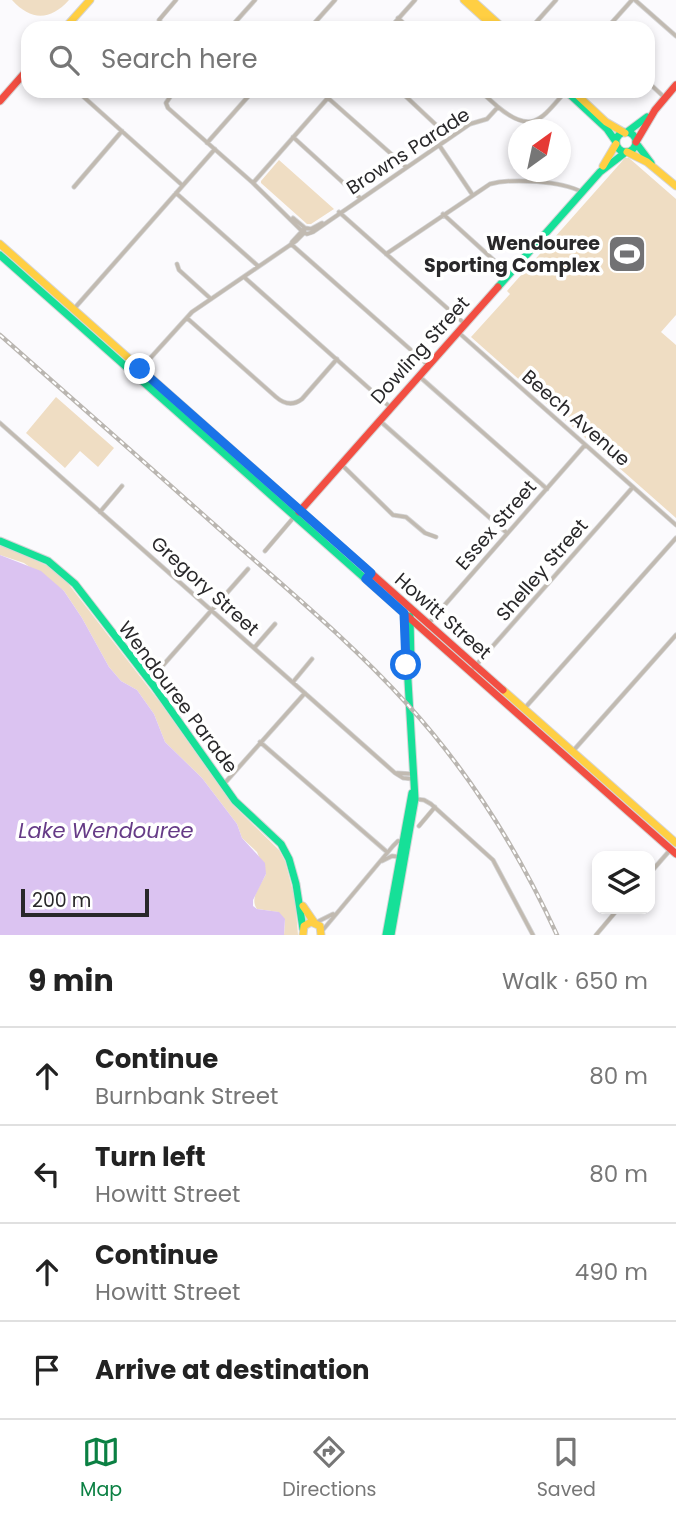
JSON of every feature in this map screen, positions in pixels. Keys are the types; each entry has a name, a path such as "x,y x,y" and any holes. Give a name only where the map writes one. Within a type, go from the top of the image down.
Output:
{"main road":[{"path":"71,21 90,0"},
{"path":"464,0 475,3 495,21"},
{"path":"475,3 489,21"},
{"path":"0,101 21,77"},
{"path":"616,142 619,135 626,133 654,110 676,85"},
{"path":"574,98 609,131 619,149 661,173 676,186"},
{"path":"580,98 606,122 632,135 661,173"},
{"path":"627,152 633,149 654,110"},
{"name":"Dowling Street","path":"600,172 616,142"},
{"name":"Dowling Street","path":"297,513 600,172 627,152"},
{"name":"Howitt Street","path":"0,244 74,310 137,372"},
{"name":"Howitt Street","path":"0,255 297,513 368,576 407,616 426,627 674,849"},
{"name":"Wendouree Parade","path":"0,541 48,561 65,573 150,680 223,785 240,806 284,849 291,865 303,919 303,932"},
{"path":"407,616 411,663 408,671"},
{"path":"388,935 415,799 407,616"},
{"path":"410,636 426,627"},
{"name":"Howitt Street","path":"473,669 573,751 674,849"},
{"path":"406,843 413,776"},
{"name":"Wendouree Parade","path":"299,900 320,926 321,934"},
{"path":"303,932 308,923 315,922"}],"street":[{"path":"157,21 176,0"},
{"path":"236,21 254,0"},
{"path":"316,21 335,0"},
{"path":"396,21 415,0"},
{"path":"537,21 556,0"},
{"path":"614,21 633,0 676,36"},
{"path":"398,18 401,21"},
{"path":"655,88 666,97"},
{"path":"85,98 183,185"},
{"path":"169,98 166,103 169,108 303,230"},
{"path":"207,143 247,98"},
{"path":"253,183 328,98 406,167"},
{"path":"407,98 450,138"},
{"path":"488,98 498,107"},
{"name":"Browns Parade","path":"137,372 187,317 291,244 303,230 313,232 472,123 487,118 498,107 518,121 533,122 547,114 560,98"},
{"path":"74,187 122,131"},
{"path":"293,137 360,198"},
{"path":"439,145 472,194"},
{"path":"74,310 215,149"},
{"path":"386,254 490,184 504,181 568,186 582,192"},
{"path":"176,193 258,267"},
{"path":"340,212 465,324"},
{"path":"443,214 509,274"},
{"path":"291,244 428,365"},
{"path":"177,264 179,270 211,299"},
{"path":"244,277 390,407"},
{"path":"187,317 285,403 299,401 337,359"},
{"name":"Beech Avenue","path":"458,332 676,525"},
{"path":"418,376 547,489"},
{"path":"379,419 507,533"},
{"name":"Gregory Street","path":"0,423 392,770 402,778 413,776"},
{"name":"Essex Street","path":"426,627 586,445"},
{"path":"341,464 393,514 407,517 425,533 436,537"},
{"path":"100,512 122,486"},
{"name":"Shelley Street","path":"473,669 634,487"},
{"name":"Dowling Street","path":"265,551 297,513"},
{"path":"524,709 676,538"},
{"path":"150,680 248,569"},
{"path":"254,648 275,624"},
{"path":"573,751 676,635"},
{"path":"293,682 312,659"},
{"path":"223,785 305,693"},
{"path":"260,742 387,852"},
{"path":"415,799 426,801 435,807 493,860 533,935"},
{"path":"419,826 435,807"},
{"path":"321,934 397,841 406,843"},
{"path":"655,868 674,849"},
{"path":"378,864 391,856 403,858"},
{"path":"315,922 338,911"},
{"path":"596,935 614,914"}],"shaded area":[{"path":"12,0 69,0 55,12 41,16 26,12"},
{"path":"625,158 629,158 676,199 676,315 661,332 676,345 676,518 471,337 510,294 507,291"},
{"path":"279,160 334,209 307,224 261,183"},
{"path":"56,397 114,448 98,467 80,451 65,468 26,433"},
{"path":"0,545 48,566 67,582 159,701 232,804 279,850 285,861 295,899 298,935 284,935 285,920 0,935 0,894 279,912 257,909 255,896 266,874 257,852 242,838 237,824 202,778 165,742 154,714 137,690 121,681 109,667 64,591 24,563 0,555"}],"water":[{"name":"Lake Wendouree","path":"0,555 41,571 64,591 109,667 121,681 137,690 154,714 165,742 202,778 237,824 242,838 265,863 266,874 253,900 253,906 279,912 285,919 284,935 0,935"}],"railway":[{"path":"0,335 319,617 408,705 452,758 491,814 526,873 557,935"}],"traffic: fast":[{"path":"574,98 607,129 616,142"},
{"path":"627,132 647,117"},
{"path":"626,132 633,135 636,142 633,149 626,152 619,149 616,142 619,135 626,132"},
{"path":"636,143 651,163"},
{"path":"498,287 600,172 626,152"},
{"path":"0,255 405,614"},
{"path":"0,541 48,561 75,584 153,685 235,801 281,844 289,859 296,884 303,929"},
{"path":"391,935 415,799 404,613"},
{"path":"408,671 411,663 410,616"},
{"path":"386,935 412,793"}],"traffic: slow":[{"path":"71,21 90,0"},
{"path":"464,0 487,21"},
{"path":"472,0 495,21"},
{"path":"580,98 606,122 625,133"},
{"path":"603,166 616,144"},
{"path":"627,152 647,162 676,186"},
{"path":"0,244 284,496"},
{"path":"503,690 676,843"},
{"path":"303,906 314,922"},
{"path":"303,935 304,926 311,922 320,926 321,935"}],"traffic: jam":[{"path":"0,101 21,77"},
{"path":"636,142 655,110 676,85"},
{"path":"299,512 498,287"},
{"path":"284,496 503,690"},
{"path":"405,614 676,854"}],"place":[{"name":"Wendouree Sporting Complex","path":"627,254"}],"route":[{"path":"140,369 371,573 366,579 404,613 406,665"}]}
